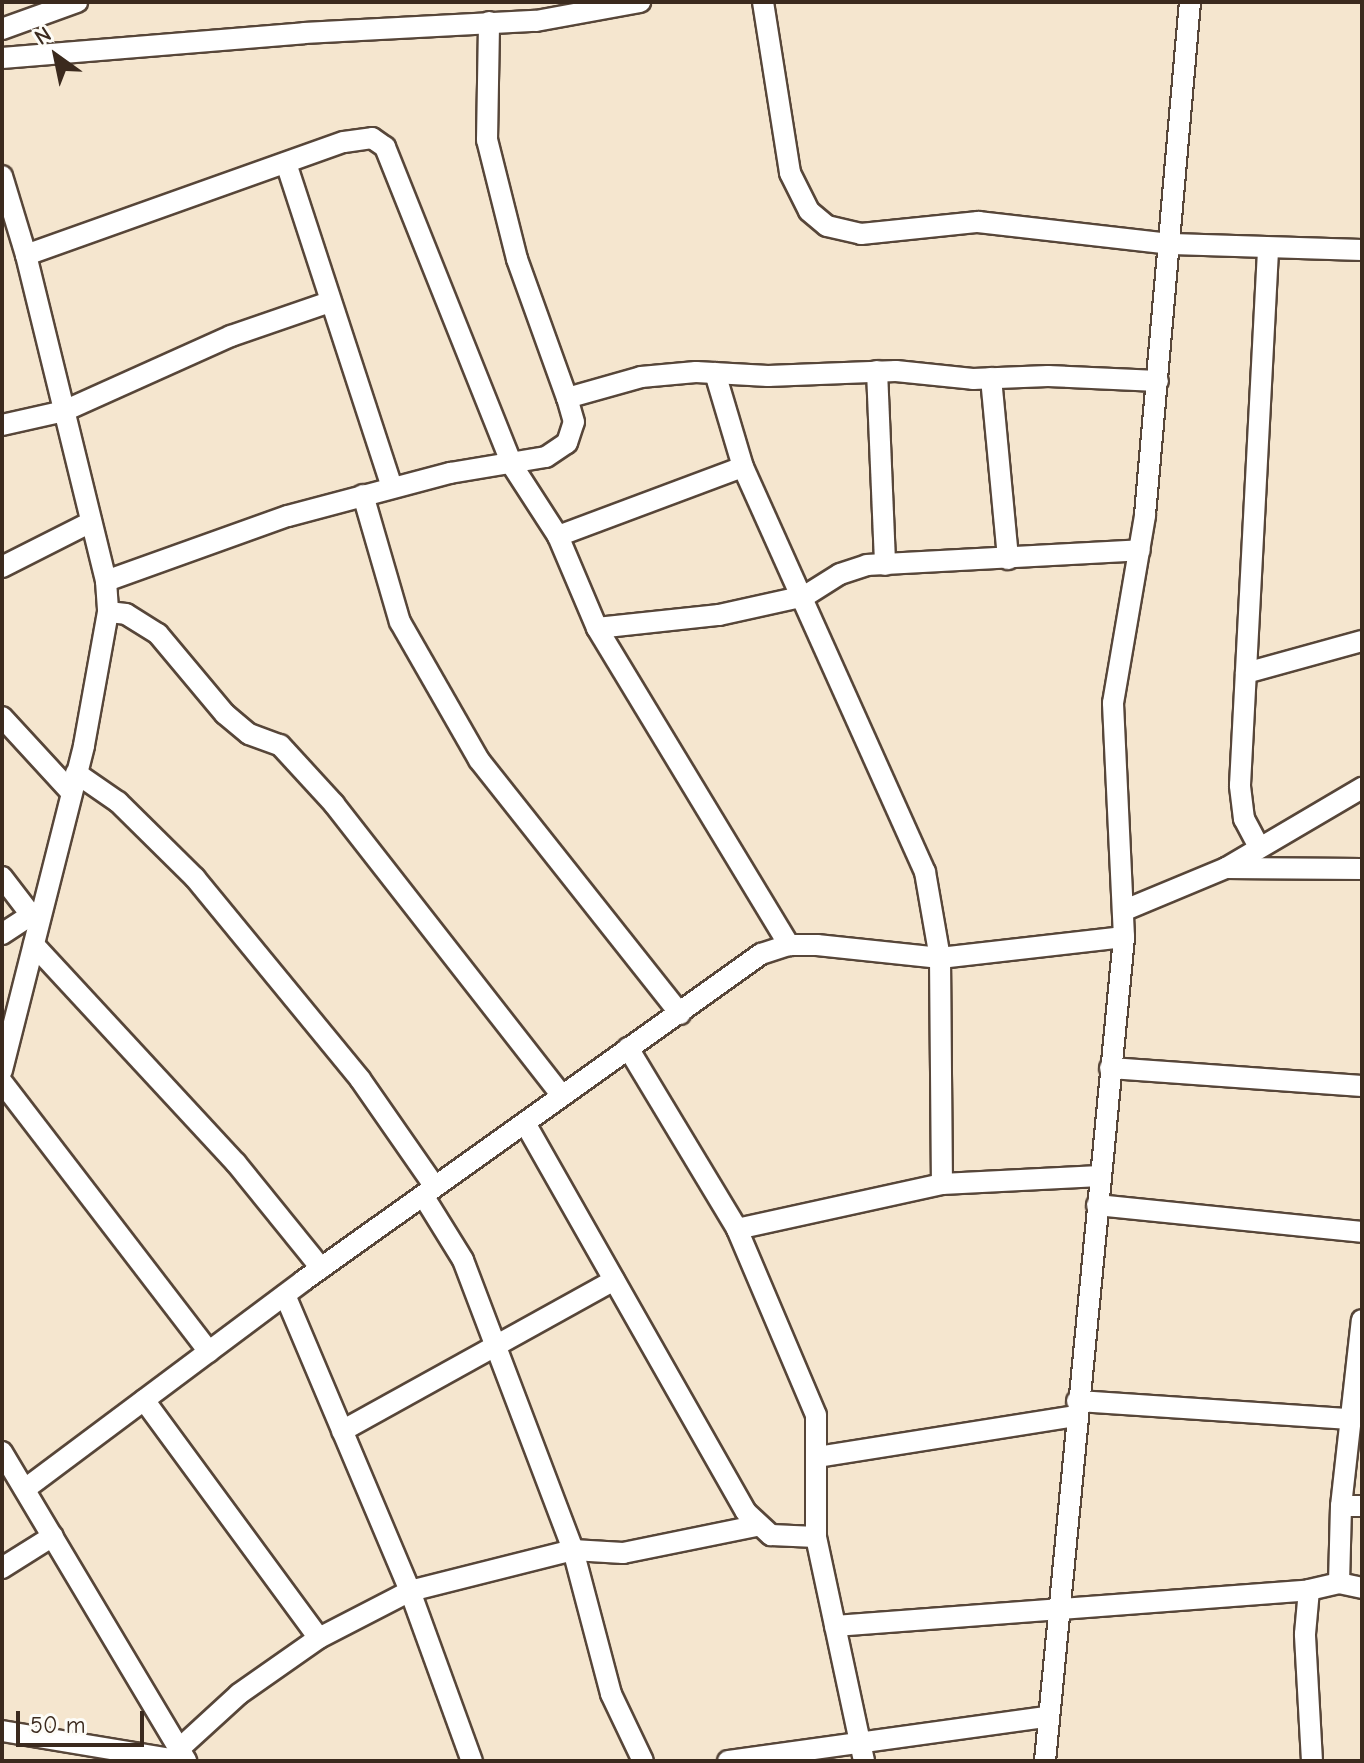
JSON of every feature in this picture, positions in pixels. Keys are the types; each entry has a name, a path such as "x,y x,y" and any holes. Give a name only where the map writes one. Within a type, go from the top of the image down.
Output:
{"street":[{"path":"2,29 77,2"},
{"path":"2,58 536,21 640,2"},
{"path":"763,2 790,173 809,211 827,226 861,234 978,222 1172,244 1268,250 1362,250"},
{"path":"1045,1761 1076,1409 1124,937 1125,910 1111,737 1124,629 1140,550 1172,244 1190,2"},
{"path":"106,581 363,495 546,457 567,443 574,422 517,259 487,140 489,22"},
{"path":"26,255 344,142 372,138 385,147 512,465 558,536 597,628 789,945"},
{"path":"286,163 327,303 392,487"},
{"path":"2,176 26,255 106,581 108,612 73,782 34,919 34,945 2,1071"},
{"path":"1259,847 1241,807 1268,250"},
{"path":"2,425 64,411 231,336 327,303"},
{"path":"567,398 641,377 715,373 877,371 991,378 1158,381"},
{"path":"877,371 885,565"},
{"path":"715,373 743,467 805,596 925,872 940,958 942,1184"},
{"path":"991,378 1008,559"},
{"path":"558,536 743,467"},
{"path":"363,495 400,622 479,760 680,1014"},
{"path":"2,567 91,522"},
{"path":"597,628 719,615 805,596 840,574 885,565 1140,550"},
{"path":"108,612 126,614 158,634 225,714 249,734 280,745 334,804 562,1096"},
{"path":"1246,673 1362,641"},
{"path":"2,717 73,782 118,802 195,878 360,1079 429,1192 463,1260 491,1345 573,1550 611,1694 643,1761"},
{"path":"1125,910 1226,868 1362,788"},
{"path":"1226,868 1362,869"},
{"path":"2,877 34,919"},
{"path":"2,934 34,919"},
{"path":"25,1489 321,1268 761,954 789,945 940,958 1124,937"},
{"path":"34,945 236,1163 321,1268"},
{"path":"628,1048 737,1229 816,1415 816,1537 862,1751"},
{"path":"1110,1068 1362,1086"},
{"path":"2,1082 209,1352"},
{"path":"525,1123 756,1526 771,1535 816,1537"},
{"path":"737,1229 822,1207 942,1184 1100,1176"},
{"path":"1097,1205 1362,1232"},
{"path":"342,1431 491,1345 614,1280"},
{"path":"285,1295 410,1591 472,1761"},
{"path":"1339,1583 1341,1506 1362,1320"},
{"path":"144,1400 319,1638"},
{"path":"817,1457 1076,1409 1351,1419"},
{"path":"2,1452 183,1757"},
{"path":"1341,1506 1362,1506"},
{"path":"183,1757 239,1694 319,1638 410,1591 573,1550 623,1553 756,1526"},
{"path":"2,1568 53,1536"},
{"path":"835,1626 1309,1590 1339,1583 1362,1588"},
{"path":"1309,1590 1305,1634 1312,1761"},
{"path":"733,1761 862,1751 1047,1717"},
{"path":"2,1731 183,1757"}]}
